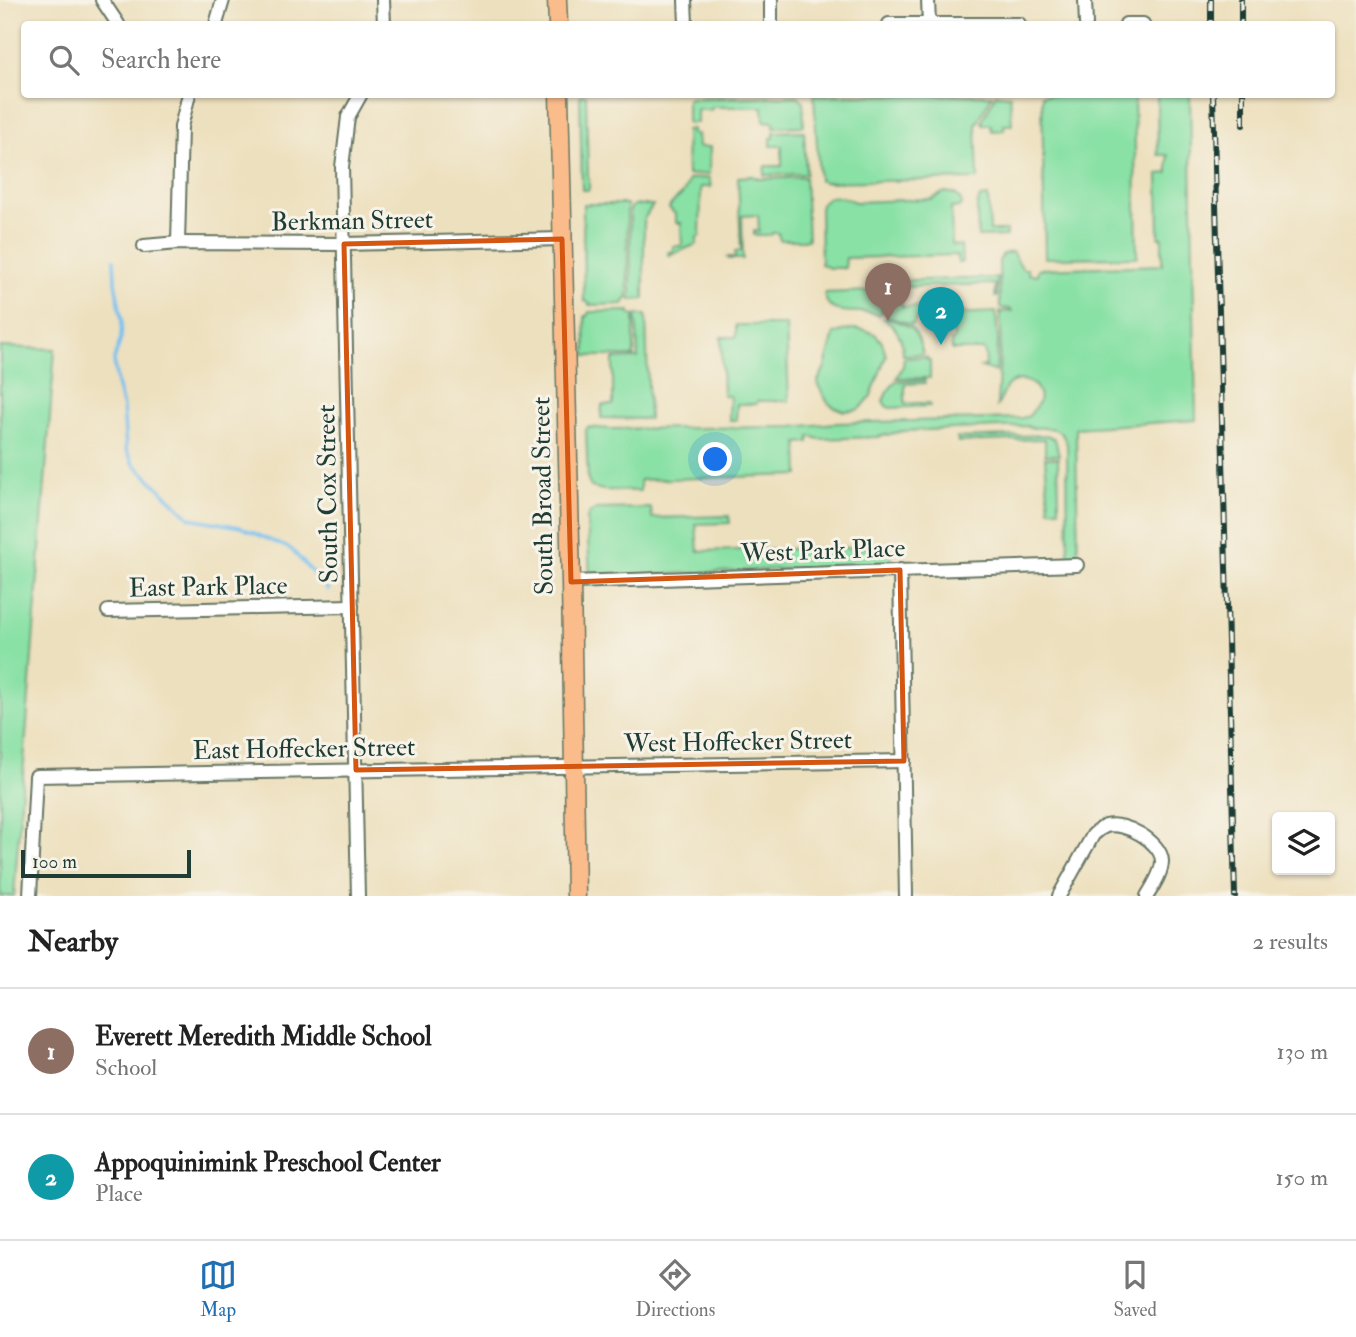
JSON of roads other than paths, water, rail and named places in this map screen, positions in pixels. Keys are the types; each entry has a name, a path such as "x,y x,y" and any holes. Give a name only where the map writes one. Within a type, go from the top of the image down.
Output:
{"main road":[{"path":"557,0 558,21"},
{"name":"South Broad Street","path":"559,98 576,896"}],"street":[{"path":"103,0 116,21"},
{"path":"217,21 223,0"},
{"path":"383,0 384,21"},
{"path":"685,0 686,21"},
{"path":"771,0 771,21"},
{"path":"929,0 929,21"},
{"path":"1085,0 1086,21"},
{"path":"178,243 181,127 188,98"},
{"name":"South Cox Street","path":"359,896 342,167 348,117 360,98"},
{"name":"Berkman Street","path":"144,246 178,243 344,244 562,239"},
{"name":"West Park Place","path":"571,582 1077,565"},
{"path":"900,570 906,896"},
{"name":"East Park Place","path":"108,611 352,606"},
{"name":"West Hoffecker Street","path":"573,766 904,761"},
{"name":"East Hoffecker Street","path":"30,896 36,776 573,766"},
{"path":"1059,896 1093,835 1100,828 1116,825 1150,840 1161,854 1161,867 1147,896"}],"waterway":[{"path":"114,260 122,320 121,338 114,360 123,407 126,449 133,463 190,518 240,527 291,549 328,590"}],"railway":[{"path":"1211,0 1211,21"},
{"path":"1241,0 1241,21"},
{"path":"1213,98 1235,896"},
{"path":"1243,98 1243,125"}],"place":[{"name":"Everett Meredith Middle School","path":"888,321"},
{"name":"Appoquinimink Preschool Center","path":"941,345"}]}
